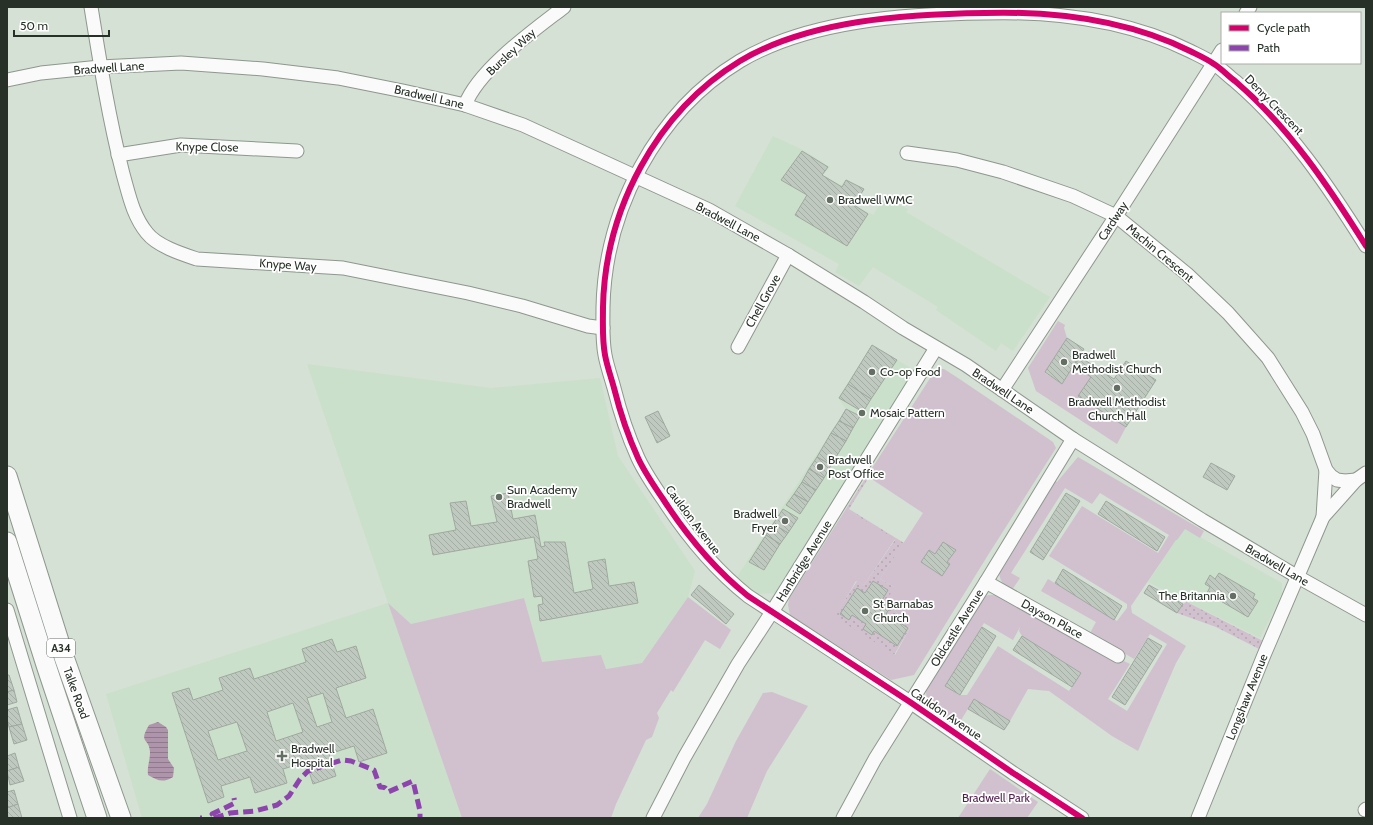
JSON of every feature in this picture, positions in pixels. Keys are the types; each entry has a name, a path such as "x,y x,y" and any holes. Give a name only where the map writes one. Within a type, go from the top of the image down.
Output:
{"highway":[{"name":"Talke Road","path":"7,476 64,658 121,818"},
{"name":"Talke Road","path":"7,542 10,565 46,665 97,818"}],"street":[{"name":"Knype Way","path":"91,7 100,67 118,155 132,208 147,234 176,253 197,259 343,268 468,293 522,306 588,326 603,328"},
{"name":"Bursley Way","path":"465,105 469,95 490,70 517,44 564,7"},
{"name":"Denry Crescent","path":"636,176 653,144 685,104 713,79 742,60 774,44 884,13 922,15 1024,12 1058,15 1099,21 1142,32 1174,44 1213,63 1244,89 1273,117 1297,145 1348,217 1366,246"},
{"name":"Cardway","path":"1002,390 1116,216 1221,51"},
{"name":"Bradwell Lane","path":"7,80 42,73 100,67 181,62 263,69 338,78 465,105 522,124 709,210 788,255 936,348 966,365 1073,439 1202,520 1298,577 1366,615"},
{"name":"Knype Close","path":"118,155 181,144 297,151"},
{"name":"Machin Crescent","path":"907,153 957,160 1003,172 1073,196 1116,216 1187,274 1228,313 1268,358 1302,412 1313,434 1326,470 1323,518"},
{"name":"Cauldon Avenue","path":"636,176 624,200 609,250 604,292 603,328 605,354 620,412 638,458 678,522 704,555 737,587 772,612 910,702 1013,773 1082,818"},
{"name":"Chell Grove","path":"738,347 788,255"},
{"name":"Hanbridge Avenue","path":"653,818 684,758 738,664 772,612 936,348"},
{"name":"Oldcastle Avenue","path":"843,818 875,759 986,582 1073,439"},
{"path":"1326,470 1337,480 1346,481 1361,477"},
{"path":"1323,518 1361,477"},
{"name":"Longshaw Avenue","path":"1198,818 1264,655 1323,518"},
{"path":"10,565 33,558"},
{"name":"Dayson Place","path":"986,582 1118,656"},
{"path":"7,610 70,818"}],"shaded area":[{"path":"773,136 803,150 830,167 823,175 841,185 846,179 864,189 855,205 873,215 885,197 908,209 906,212 1050,297 1013,351 1001,343 996,351 936,310 938,307 873,267 859,286 835,272 839,264 735,206"},
{"path":"872,345 916,371 776,593 756,594 735,580 846,409 838,398"},
{"path":"307,364 491,388 600,378 618,456 695,571 688,597 642,663 605,669 601,655 542,662 524,598 411,624 389,604 462,818 142,818 106,694 388,603"},
{"path":"1184,528 1282,583 1282,594 1260,638 1148,582"},
{"path":"158,722 168,730 168,759 174,768 173,777 163,781 148,775 150,752 148,744 144,738 149,725"}],"green space":[{"path":"1058,321 1065,325 1064,328 1067,338 1045,373 1062,384 1074,366 1091,377 1079,396 1126,427 1117,444 1036,391 1028,368"},
{"path":"936,369 944,369 958,378 1053,442 1056,448 914,675 891,680 790,615 788,605 789,599 846,509 895,539 864,585 856,581 835,617 895,655 910,628 886,602 894,587 880,579 923,513 867,476"},
{"path":"1078,457 1204,531 1200,538 1185,529 1131,606 1132,613 1186,646 1176,663 1138,751 1112,736 1049,691 1028,689 1010,721 974,699 958,725 927,705 926,690 983,597 989,595 999,595 1097,652 1100,649 1130,664 1108,699 1127,711 1167,644 1150,634 1134,659 1090,633 1096,622 1041,591 1048,579 1117,621 1127,608 1127,604 1049,556 1082,506 1158,553 1169,535 1100,493 1092,504 1065,488 1011,573 1020,578 1012,590 1003,583 999,572 1055,481 1057,482","holes":["984,623 1013,640 1020,627 1019,631 1022,636 1081,673 1069,691 998,646 967,695 959,695 946,686"]},
{"path":"867,476 869,477 849,509 904,543 880,579 894,587 893,609 910,628 894,655 834,617 857,581 864,585 895,540 846,509"},
{"path":"688,597 731,630 720,649 705,640 673,692 671,690 657,713 659,718 652,737 646,740 611,818 462,818 388,603 411,624 524,598 542,662 601,655 606,669 642,663"},
{"path":"1187,602 1263,641 1259,649 1216,627 1177,613 1183,604"},
{"path":"772,692 808,706 767,771 747,818 698,818 707,804 736,741 763,693"},
{"name":"Bradwell Park","path":"990,769 1038,802 1027,818 958,818"}],"building":[{"name":"Bradwell WMC","path":"802,151 828,167 822,175 842,187 846,180 864,189 854,205 868,214 847,246 795,215 807,195 781,180"},
{"name":"Bradwell Methodist Church","path":"1067,338 1084,349 1062,384 1045,372"},
{"name":"Co-op Food","path":"872,345 897,360 871,399 848,384"},
{"name":"Bradwell Methodist Church Hall","path":"1080,357 1114,379 1126,361 1156,380 1126,427 1078,396 1091,377 1074,366"},
{"path":"848,384 871,399 863,412 839,398"},
{"path":"846,409 860,416 853,428 839,421"},
{"path":"658,411 670,436 657,443 645,417"},
{"path":"839,421 853,428 846,441 831,433"},
{"path":"831,433 846,441 831,465 817,457"},
{"name":"Bradwell Post Office","path":"817,457 831,465 824,478 809,469"},
{"path":"1211,463 1235,476 1227,490 1203,477"},
{"path":"809,469 824,478 816,490 802,482"},
{"path":"802,482 816,490 808,502 794,494"},
{"path":"508,493 513,519 535,515 541,547 545,546 544,542 565,542 574,593 593,589 588,562 605,559 609,586 634,582 638,603 540,621 538,605 543,604 542,596 534,597 528,561 538,559 534,537 433,555 429,535 456,530 450,503 466,501 471,526 497,522 491,496"},
{"path":"1066,493 1080,501 1043,560 1030,552"},
{"path":"794,494 808,502 800,514 786,505"},
{"path":"1106,501 1165,537 1157,551 1098,514"},
{"name":"Bradwell Fryer","path":"783,509 798,518 788,533 773,524"},
{"path":"773,524 788,533 780,544 766,535"},
{"path":"766,535 780,544 764,570 749,562"},
{"path":"943,542 956,550 947,562 950,564 942,576 921,562 929,550 935,554"},
{"path":"1063,569 1122,606 1114,620 1055,583"},
{"name":"The Britannia","path":"1219,573 1255,594 1253,598 1258,601 1248,617 1207,593 1210,587 1205,584 1210,575 1215,579"},
{"name":"St Barnabas Church","path":"873,581 888,590 881,602 890,608 886,614 908,628 897,646 874,631 872,635 863,629 866,624 852,615 849,620 840,614 857,588 865,593"},
{"path":"699,585 734,614 726,624 691,595"},
{"path":"1149,585 1183,604 1177,613 1144,593"},
{"path":"982,627 996,636 960,695 945,686"},
{"path":"1022,636 1081,673 1072,687 1013,650"},
{"path":"1148,638 1162,646 1125,705 1112,697"},
{"path":"332,639 337,652 356,646 366,678 336,688 346,718 373,709 387,753 359,762 354,746 329,754 336,776 313,784 306,762 283,769 287,783 255,793 250,777 221,786 224,797 208,803 172,693 189,688 193,700 223,690 219,678 250,668 254,679 306,662 302,649","holes":["323,693 332,722 317,727 307,698","293,703 303,732 276,741 267,712","237,722 247,751 218,760 208,731"]},
{"path":"7,675 9,675 14,690 7,692"},
{"path":"14,690 17,702 7,705 7,692"},
{"path":"974,699 1010,721 1004,730 968,709"},
{"path":"17,707 22,724 9,727 7,710"},
{"path":"22,724 27,740 14,744 9,727"},
{"path":"15,753 19,767 7,771 7,756"},
{"path":"19,767 24,781 10,785 7,771"},
{"path":"14,790 18,804 7,808 7,792"},
{"path":"18,804 22,818 8,818 7,808"}],"marked path":[{"path":"214,818 230,813 255,811 277,805 289,796 300,779 308,771 342,760 351,761 374,770 380,787 385,788 388,792 413,781 420,811 420,818"},
{"path":"213,815 212,814 235,803 234,798"}],"cycle path":[{"path":"1082,818 1013,773 910,702 748,596 723,574 701,551 672,513 644,469 631,441 608,367 603,343 603,307 606,271 613,235 625,200 641,167 660,136 683,107 710,82 740,61 767,47 796,36 858,22 923,15 1011,13 1064,16 1116,25 1166,40 1217,66 1255,99 1290,138 1323,180 1366,246"}],"place":[{"name":"Bradwell WMC","path":"830,200"},
{"name":"Bradwell Methodist Church","path":"1064,362"},
{"name":"Co-op Food","path":"872,372"},
{"name":"Bradwell Methodist Church Hall","path":"1117,388"},
{"name":"Mosaic Pattern","path":"862,413"},
{"name":"Bradwell Post Office","path":"820,467"},
{"name":"Sun Academy Bradwell","path":"499,497"},
{"name":"Bradwell Fryer","path":"785,521"},
{"name":"The Britannia","path":"1233,596"},
{"name":"St Barnabas Church","path":"865,611"},
{"name":"Bradwell Hospital","path":"282,756"}]}
